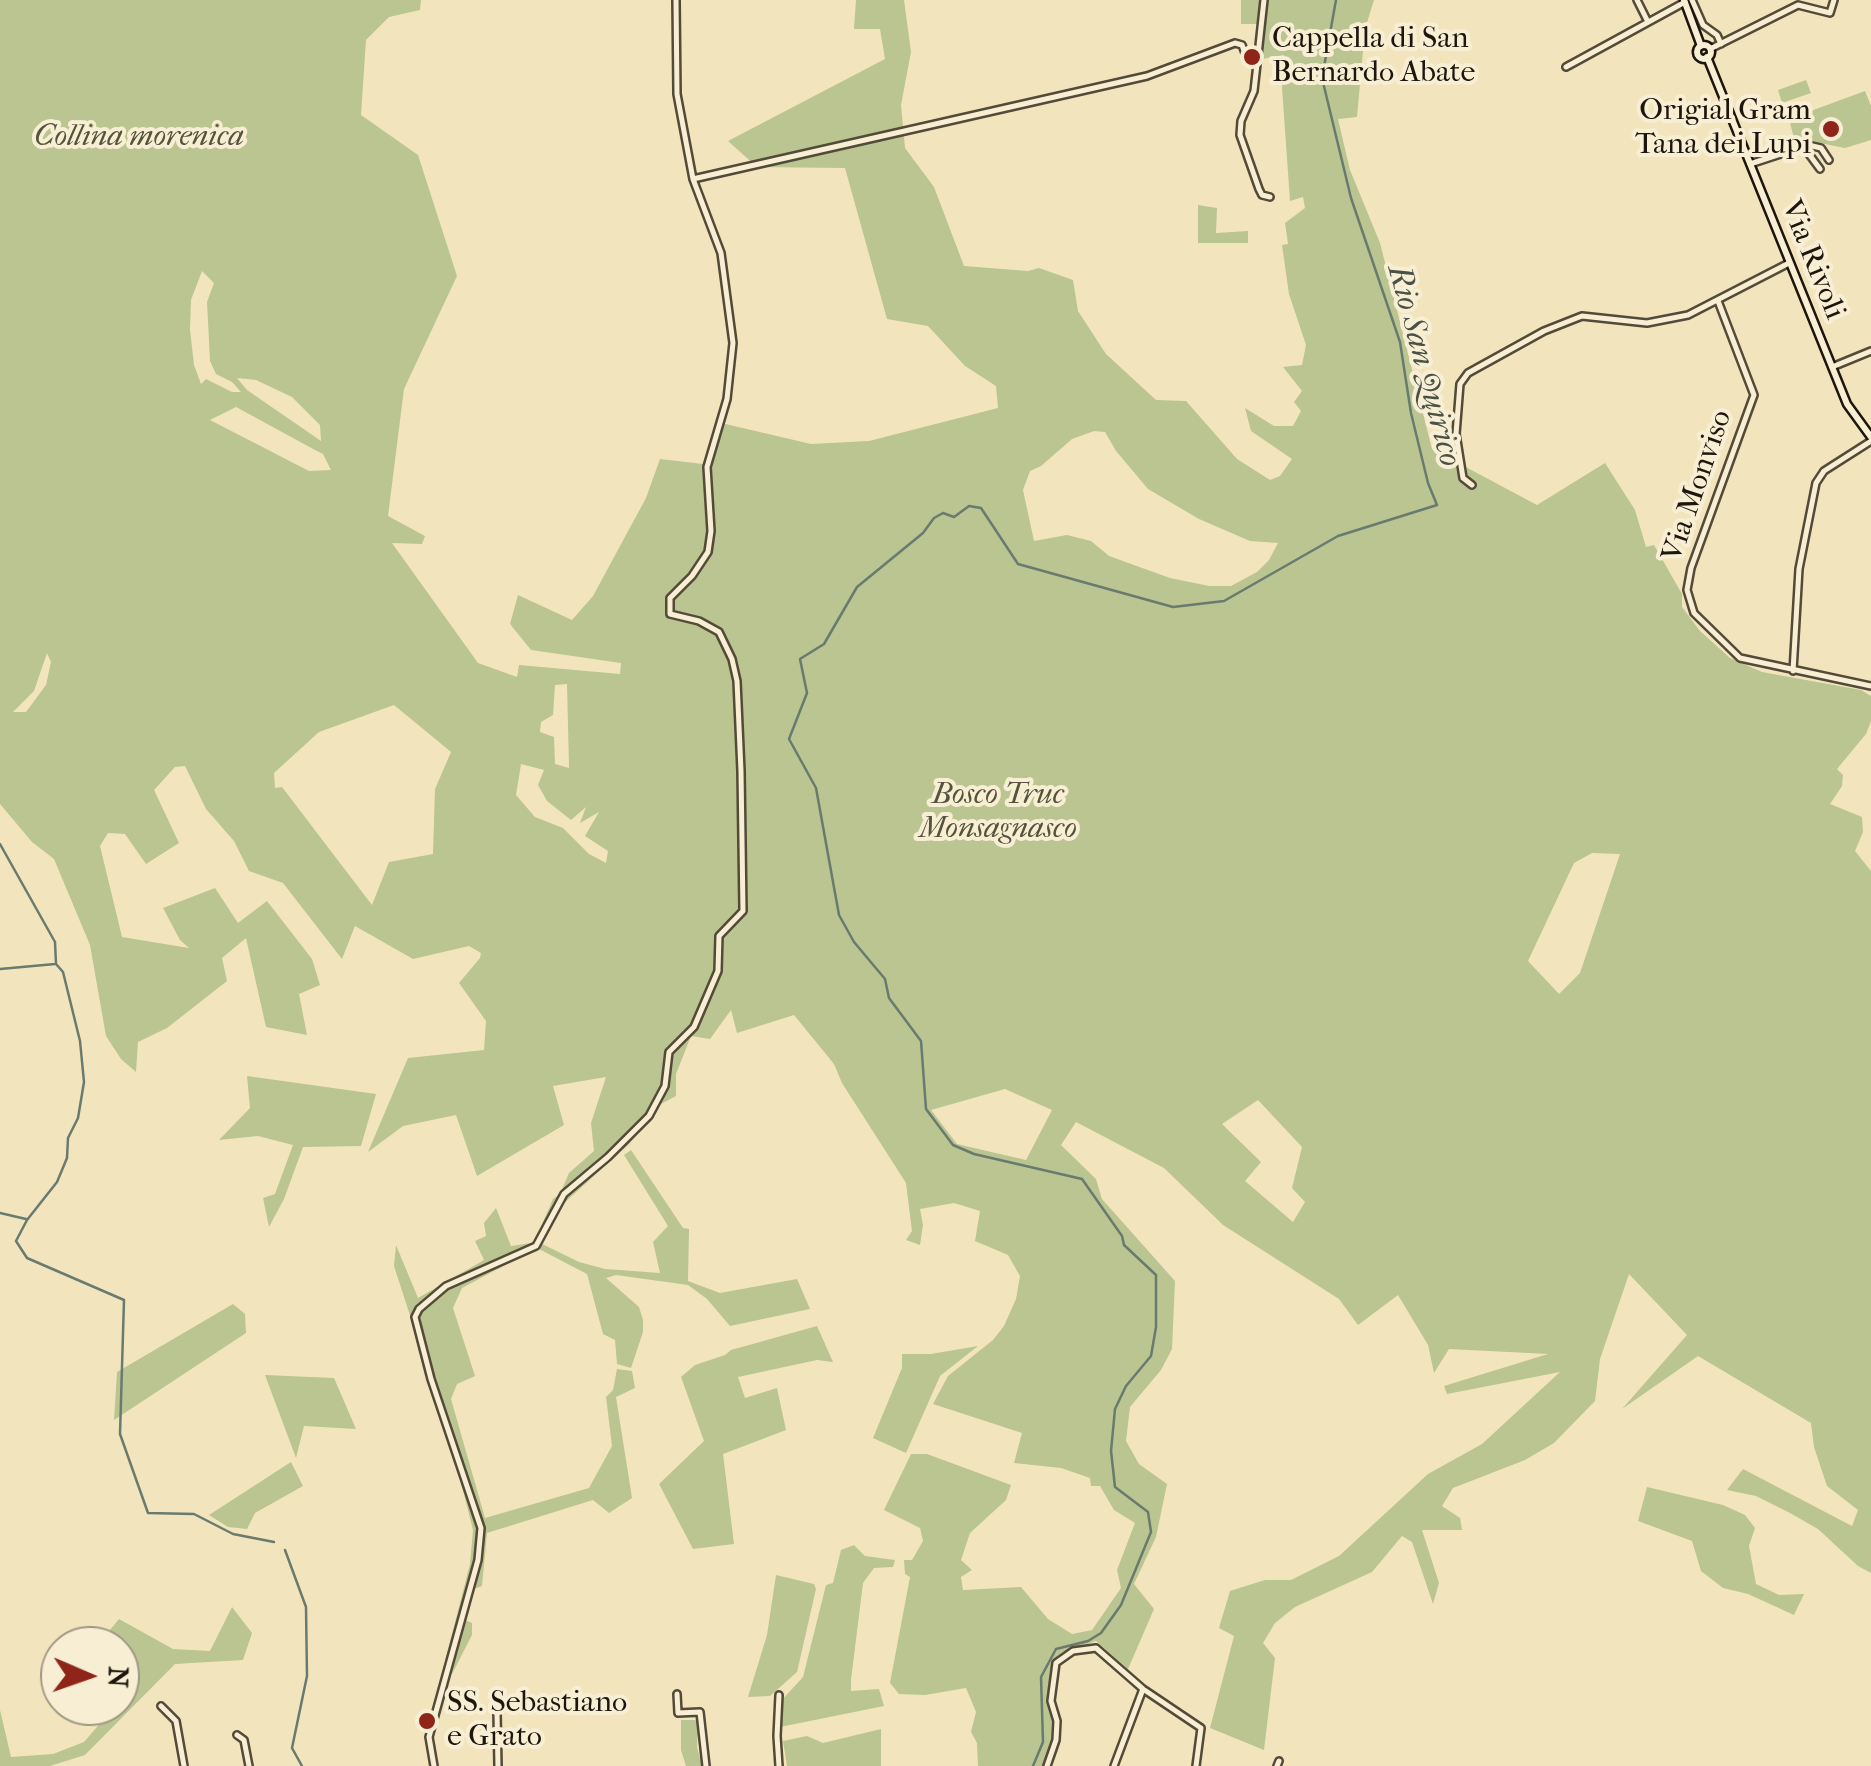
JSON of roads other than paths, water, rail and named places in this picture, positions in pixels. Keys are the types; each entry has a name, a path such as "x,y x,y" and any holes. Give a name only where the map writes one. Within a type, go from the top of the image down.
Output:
{"street":[{"path":"434,1766 429,1737 478,1560 481,1528 415,1318 419,1309 446,1286 536,1246 564,1194 650,1116 666,1086 670,1052 694,1027 718,971 720,936 742,911 741,771 737,681 732,659 719,632 700,621 670,614 670,598 708,552 712,532 707,467 732,371 733,343 721,252 693,179 676,94 676,0"},
{"path":"1264,0 1254,91 1241,121 1240,134 1259,189 1262,195 1270,197"},
{"path":"1637,0 1648,22"},
{"path":"1687,1 1701,46 1709,53 1798,5 1830,13 1834,0"},
{"path":"1566,68 1687,1"},
{"path":"1687,1 1722,44"},
{"path":"693,179 1147,76 1235,44 1242,45 1248,62 1257,64"},
{"name":"Via Rivoli","path":"1709,53 1847,404 1871,439"},
{"path":"1750,164 1803,146 1821,148 1829,160"},
{"path":"1803,146 1820,168"},
{"path":"1472,485 1463,478 1456,434 1460,384 1468,373 1544,331 1582,316 1647,323 1688,316 1789,264"},
{"name":"Via Monviso","path":"1718,301 1754,396 1692,568 1687,590 1694,613 1740,658 1871,686"},
{"name":"Via Rivoli","path":"1832,367 1871,352"},
{"path":"1793,671 1799,569 1816,483 1824,471 1871,439"},
{"path":"1048,1766 1056,1740 1057,1722 1051,1701 1056,1663 1073,1651 1096,1648 1143,1690 1201,1728 1196,1766"},
{"path":"1114,1766 1143,1690"},
{"path":"676,1694 678,1713 700,1712 706,1766"},
{"path":"779,1695 779,1766"},
{"path":"161,1706 176,1720 184,1766"},
{"path":"498,1712 498,1766"},
{"path":"237,1735 244,1740 249,1766"}],"waterway":[{"name":"Rio San Quirico","path":"1033,1766 1043,1742 1041,1677 1056,1649 1088,1641 1101,1633 1121,1605 1151,1532 1148,1512 1115,1487 1111,1451 1115,1409 1126,1386 1151,1356 1156,1327 1156,1275 1124,1245 1122,1236 1082,1179 974,1154 953,1145 926,1109 921,1041 889,998 885,979 854,942 839,915 816,788 789,739 807,693 800,659 824,644 857,587 923,533 934,518 943,513 954,517 969,506 981,508 1018,564 1173,607 1224,601 1338,536 1437,505 1411,413 1400,342 1351,198 1322,78 1336,0"},
{"path":"0,844 55,942 56,964 63,972 80,1041 84,1082 78,1118 68,1138 67,1158 57,1182 16,1241 27,1258 124,1300 120,1434 148,1513 194,1514 233,1534 274,1542"},
{"path":"0,969 55,964"},
{"path":"0,1213 26,1219"},
{"path":"285,1550 306,1607 307,1676 292,1748 302,1766"}],"place":[{"name":"Cappella di San Bernardo Abate","path":"1252,57"},
{"name":"Origial Gram Tana dei Lupi","path":"1831,129"},
{"name":"SS. Sebastiano e Grato","path":"427,1721"}],"park label":[{"name":"Collina morenica","path":"139,138"},
{"name":"Bosco Truc Monsagnasco","path":"998,813"}]}
